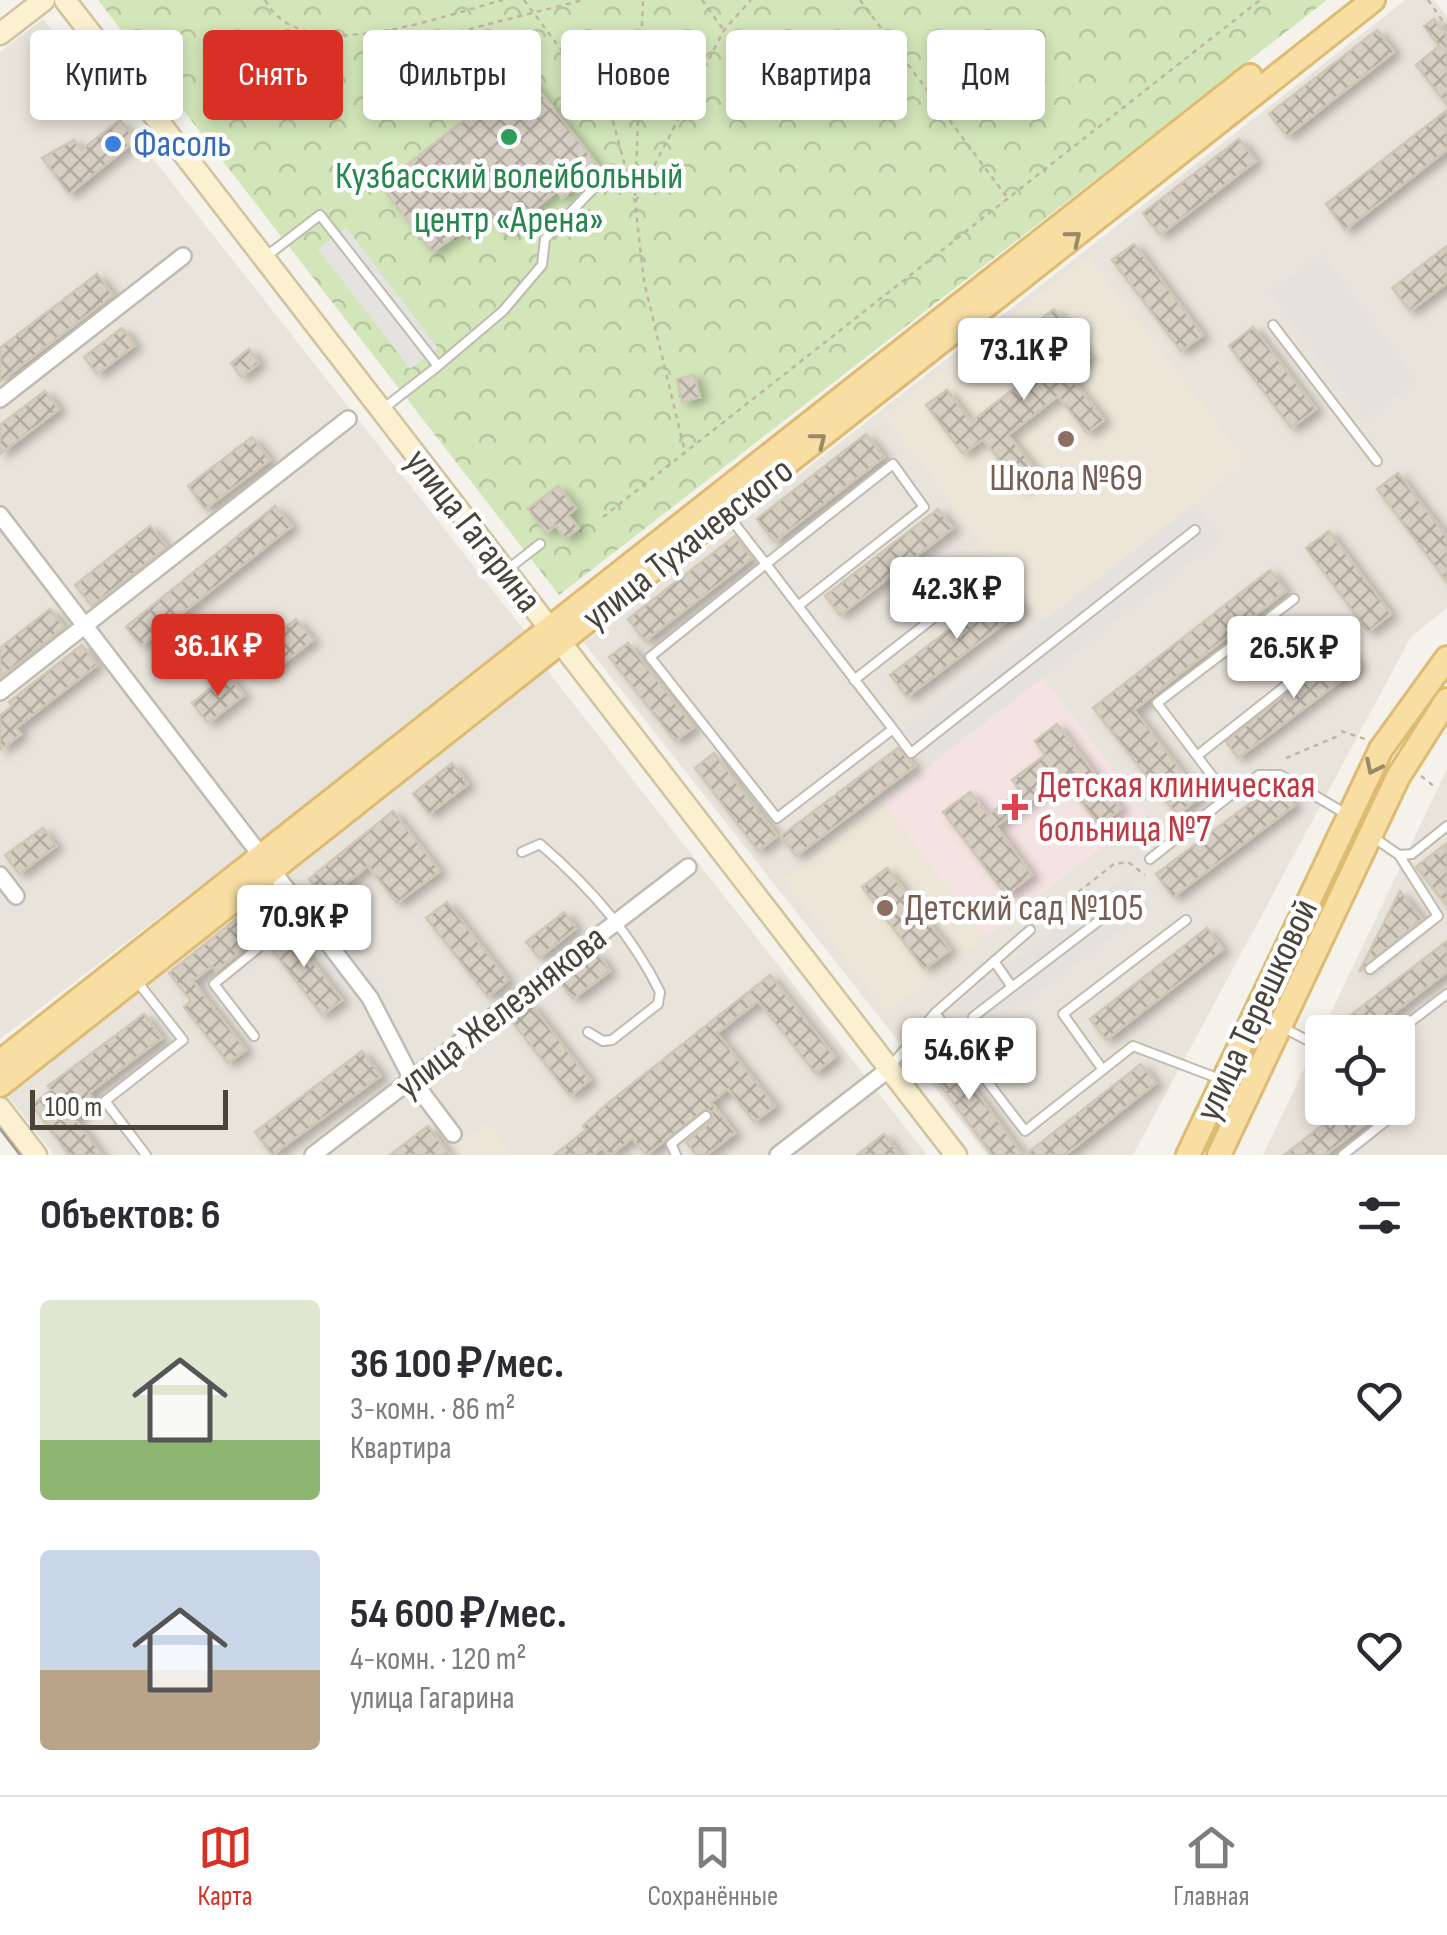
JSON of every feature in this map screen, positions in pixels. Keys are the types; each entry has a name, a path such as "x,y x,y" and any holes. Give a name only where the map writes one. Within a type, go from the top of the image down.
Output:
{"main road":[{"name":"улица Тухачевского","path":"721,506 1038,239 1348,0"},
{"name":"улица Тухачевского","path":"0,1085 129,972 1373,0"},
{"name":"улица Терешковой","path":"1188,1155 1391,732 1447,658"},
{"name":"улица Терешковой","path":"1219,1155 1370,835 1417,742 1447,700"},
{"name":"улица Тухачевского","path":"0,1062 129,972"}],"street":[{"path":"0,34 44,0"},
{"name":"улица Гагарина","path":"65,0 956,1155"},
{"path":"0,399 183,256"},
{"path":"0,692 348,419"},
{"path":"0,515 370,998 413,1081 453,1134"},
{"name":"улица Железнякова","path":"313,1155 688,867"},
{"path":"0,874 16,896"},
{"path":"778,1155 888,1070"},
{"path":"0,1108 36,1155"}],"lane":[{"path":"380,411 504,311 542,265 546,239 612,169"},
{"path":"262,260 320,215 438,366"},
{"path":"1273,325 1378,461"},
{"path":"798,606 924,506 892,464 650,656 777,818 892,729"},
{"path":"721,506 911,753 1194,530"},
{"path":"504,572 540,544"},
{"path":"854,680 987,576"},
{"path":"1228,798 1157,702 1294,599"},
{"path":"1198,755 1331,650"},
{"path":"1150,860 1259,776 1280,774 1349,816"},
{"path":"1399,854 1412,854 1447,826"},
{"path":"1370,835 1399,854 1438,916 1370,968"},
{"path":"522,852 540,844 618,922 660,992 658,1004 612,1040 603,1041 588,1032"},
{"path":"254,1036 214,984 257,950 260,934 299,903"},
{"path":"973,1016 1112,910"},
{"path":"1103,1070 1063,1014 1186,920"},
{"path":"888,1070 935,1012 1030,930"},
{"path":"994,962 1012,987"},
{"path":"129,972 183,1040 105,1102 146,1155"},
{"path":"1415,1018 1447,994"},
{"path":"935,1012 1025,1132 1133,1046 1224,1080"},
{"path":"1280,1026 1305,1039"},
{"path":"676,1155 671,1144 706,1116"},
{"path":"1343,1155 1381,1125"}],"path":[{"path":"265,0 273,14 311,34 354,36 503,0"},
{"path":"524,0 612,118 635,202 644,280 684,450"},
{"path":"464,30 582,0"},
{"path":"635,202 644,0"},
{"path":"702,0 724,30"},
{"path":"635,202 724,30 751,0"},
{"path":"860,0 1007,197"},
{"path":"603,516 1260,0"},
{"path":"1428,0 1447,27"},
{"path":"1286,758 1340,733 1368,740"},
{"path":"1416,772 1435,787"},
{"path":"1030,930 1114,864 1128,862 1145,875"}],"shaded area":[{"path":"1405,0 1434,0 1447,17 1447,608 1411,637 1133,1155 988,1155 584,643"},
{"path":"43,19 52,30 30,30 30,120 123,120 528,635 0,1039 0,52"},
{"path":"346,227 438,348 410,369 318,249"},
{"path":"1322,254 1417,381 1365,420 1270,293"},
{"name":"Школа №69","path":"1088,257 1248,462 1043,621 884,416"},
{"path":"1194,504 1221,539 930,765 902,730"},
{"path":"547,670 927,1155 54,1155 8,1096"},
{"name":"Детская клиническая больница №7","path":"1043,678 1147,812 986,937 882,802"},
{"path":"1447,769 1447,1155 1263,1155 1305,1067 1305,1125 1415,1125 1415,1015 1330,1015"},
{"name":"Детский сад №105","path":"882,802 986,937 887,1013 783,879"},
{"path":"1127,875 1151,907 980,1036 956,1004"},
{"path":"314,899 391,999 367,1017 290,918"},
{"path":"488,1122 513,1155 445,1155"}],"green space":[{"path":"98,0 1327,0 559,595 183,110 183,30 121,30"}],"building":[{"path":"1434,19 1447,36 1447,105 1416,65 1439,46 1424,26"},
{"path":"1377,30 1394,52 1287,136 1269,114"},
{"name":"Кузбасский волейбольный центр «Арена»","path":"541,93 600,168 562,198 557,191 504,233 488,213 432,252 386,193 407,176 402,169 464,120 541,120"},
{"path":"1447,110 1447,150 1345,230 1326,204"},
{"path":"120,120 136,140 69,194 42,158 74,140 81,150"},
{"path":"1239,139 1256,161 1160,235 1143,213"},
{"path":"1134,244 1203,335 1181,351 1112,260"},
{"path":"1447,246 1447,283 1410,311 1392,288"},
{"path":"97,274 113,295 0,382 0,348"},
{"path":"1054,309 1090,357 1068,374 1104,420 1087,433 1058,396 1008,435 1040,475 1022,489 983,439 963,454 926,405 947,390 971,422 1055,357 1032,326"},
{"path":"1253,327 1316,409 1291,428 1229,346"},
{"path":"122,328 135,345 97,374 84,357"},
{"path":"249,349 259,363 241,377 231,363"},
{"path":"694,375 700,397 682,402 677,379"},
{"path":"45,391 59,409 0,454 0,425"},
{"path":"866,434 884,457 774,542 757,519"},
{"path":"252,437 270,460 205,509 188,486"},
{"path":"1398,473 1447,537 1447,582 1377,489"},
{"path":"558,486 576,508 568,515 579,528 565,538 556,525 546,533 528,509"},
{"path":"275,506 292,526 141,646 126,627"},
{"path":"938,509 953,528 840,615 825,596"},
{"path":"150,526 167,547 92,606 75,585"},
{"path":"1329,531 1391,614 1368,632 1306,548"},
{"path":"735,536 752,558 645,641 628,619"},
{"path":"1270,570 1286,591 1134,710 1201,796 1177,815 1093,708"},
{"path":"1006,586 1023,609 907,697 890,675"},
{"path":"50,609 64,627 0,678 0,648"},
{"path":"296,619 313,640 276,669 260,648"},
{"path":"628,643 694,727 675,741 609,657"},
{"path":"82,645 97,665 16,728 21,734 0,750 0,716 12,706 9,702"},
{"path":"1345,646 1360,666 1238,758 1226,742"},
{"path":"228,675 244,695 208,723 192,703"},
{"path":"1057,724 1121,809 1099,825 1062,777 996,826 1032,875 1006,895 943,812 970,792 988,815 1020,791 1012,780 1045,755 1035,741"},
{"path":"898,748 915,766 796,856 781,836"},
{"path":"714,753 777,836 758,851 695,768"},
{"path":"452,763 468,784 429,814 413,794"},
{"path":"1278,782 1295,805 1173,897 1156,874"},
{"path":"393,811 440,871 397,903 368,866 325,900 309,879"},
{"path":"43,828 56,846 19,874 5,855"},
{"path":"1447,843 1447,906 1416,867"},
{"path":"887,868 950,950 924,969 862,887"},
{"path":"271,891 283,906 254,929 250,944 216,971 212,966 193,981 246,1050 228,1063 184,1007 191,1001 169,973"},
{"path":"1400,891 1422,919 1359,972"},
{"path":"447,902 508,980 488,997 426,918"},
{"path":"564,912 576,928 539,958 526,942"},
{"path":"284,924 342,1000 322,1015 266,942"},
{"path":"1207,928 1223,949 1106,1040 1090,1019"},
{"path":"1447,941 1447,972 1391,1015 1351,1015"},
{"path":"597,953 610,971 573,999 559,981"},
{"path":"770,975 835,1057 815,1073 758,1001 717,1033 775,1106 754,1122 728,1089 711,1102 735,1133 706,1155 696,1155 686,1142 713,1120 712,1112 706,1109 646,1155 632,1138 611,1155 601,1148 592,1155 554,1155 586,1130 583,1126 607,1104"},
{"path":"530,1003 590,1080 570,1096 510,1019"},
{"path":"144,1014 162,1038 89,1093 95,1101 74,1118 102,1155 69,1155 32,1105 51,1090 48,1086"},
{"path":"940,1043 1023,1155 992,1155 920,1058"},
{"path":"362,1051 381,1076 272,1155 255,1132"},
{"path":"1141,1064 1156,1083 1065,1155 1025,1155"},
{"path":"1323,1125 1364,1125 1325,1155 1284,1155"},
{"path":"428,1126 450,1155 390,1155"},
{"path":"884,1134 900,1155 857,1155"}],"tram line":[{"path":"0,1129 20,1155"}],"place":[{"name":"Кузбасский волейбольный центр «Арена»","path":"509,137"},
{"name":"Фасоль","path":"113,144"},
{"name":"Школа №69","path":"1066,439"},
{"name":"Детская клиническая больница №7","path":"1015,807"},
{"name":"Детский сад №105","path":"885,908"}]}
